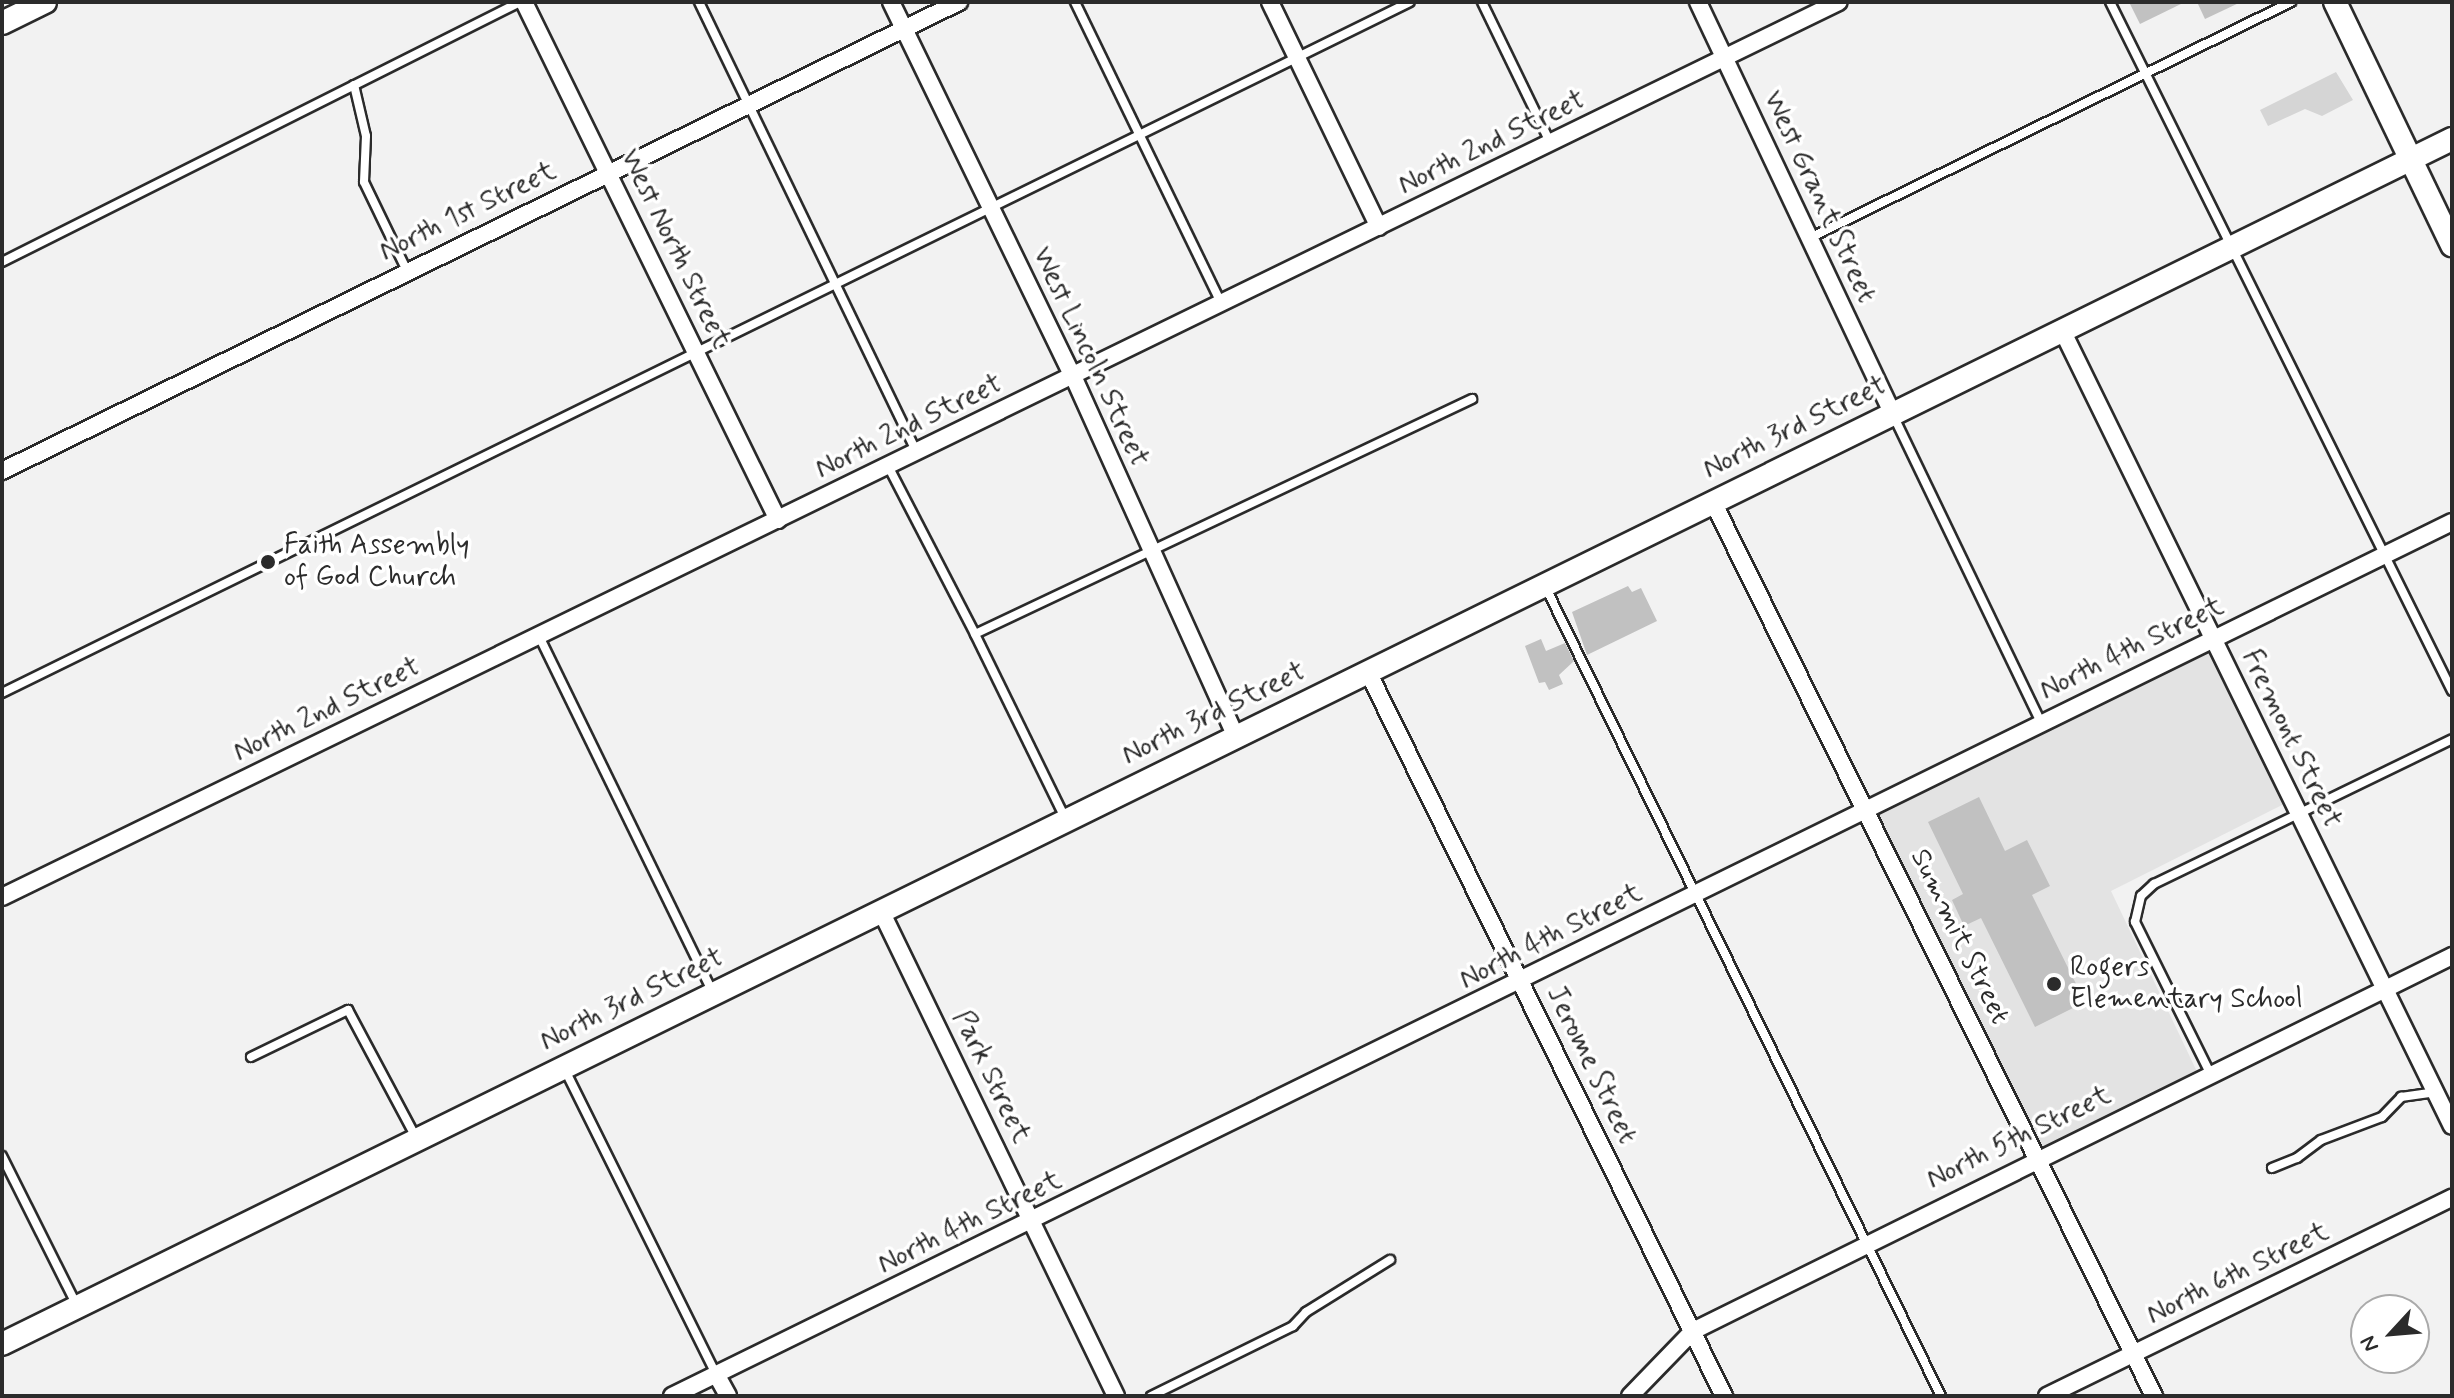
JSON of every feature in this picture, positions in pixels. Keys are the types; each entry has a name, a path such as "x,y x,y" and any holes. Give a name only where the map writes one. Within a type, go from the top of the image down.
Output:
{"street":[{"path":"2,23 45,2"},
{"name":"West North Street","path":"522,2 778,520"},
{"name":"West Lincoln Street","path":"891,2 1073,376 1236,737"},
{"name":"North 1st Street","path":"2,471 959,2"},
{"path":"1270,2 1379,227"},
{"name":"West Grant Street","path":"1698,2 1893,414"},
{"name":"North 2nd Street","path":"2,897 1839,2"},
{"path":"2335,2 2452,245"},
{"name":"North 3rd Street","path":"2,1344 2452,139"},
{"name":"Fremont Street","path":"2062,330 2452,1126"},
{"name":"Summit Street","path":"1713,502 1868,809 2154,1396"},
{"name":"North 4th Street","path":"672,1396 1521,983 1696,893 2452,522"},
{"name":"Jerome Street","path":"1368,672 1724,1396"},
{"name":"Park Street","path":"881,911 1116,1396"},
{"name":"North 5th Street","path":"1630,1396 1693,1331 2037,1157 2452,956"},
{"name":"North 6th Street","path":"2047,1396 2452,1198"},
{"path":"716,1374 728,1396"}],"lane":[{"path":"2,262 522,2"},
{"path":"699,2 917,452"},
{"path":"1075,2 1221,303"},
{"path":"2,693 1410,2"},
{"path":"1482,2 1551,143"},
{"path":"2110,2 2452,691"},
{"path":"1810,238 2291,2"},
{"path":"354,85 366,136 364,182 407,271"},
{"path":"975,634 1472,399"},
{"path":"1893,414 2041,723"},
{"path":"888,466 1066,820"},
{"path":"1545,585 1941,1396"},
{"path":"539,636 713,994"},
{"path":"2210,1073 2135,922 2134,909 2154,884 2452,739"},
{"path":"251,1057 348,1010 417,1140"},
{"path":"564,1067 716,1374"},
{"path":"2272,1168 2297,1158 2321,1140 2382,1117 2401,1097 2435,1092"},
{"path":"2,1156 77,1307"},
{"path":"1151,1396 1293,1326 1306,1312 1390,1260"}],"shaded area":[{"path":"2336,72 2353,100 2322,116 2305,109 2268,126 2260,110"},
{"name":"Rogers Elementary School","path":"2213,638 2292,800 2111,891 2200,1078 2037,1157 1868,809"}],"building":[{"path":"2129,2 2185,2 2140,24"},
{"path":"2197,2 2241,2 2205,19"},
{"path":"1628,586 1632,592 1641,588 1657,621 1587,655 1572,612"},
{"path":"1541,639 1546,651 1565,643 1574,661 1559,675 1563,684 1549,690 1545,682 1539,683 1525,646"},
{"path":"1979,797 2005,851 2027,840 2050,886 2032,895 2085,1002 2035,1027 1981,918 1964,926 1952,900 1963,894 1928,822"}],"place":[{"name":"Faith Assembly of God Church","path":"268,562"},
{"name":"Rogers Elementary School","path":"2054,984"}]}
